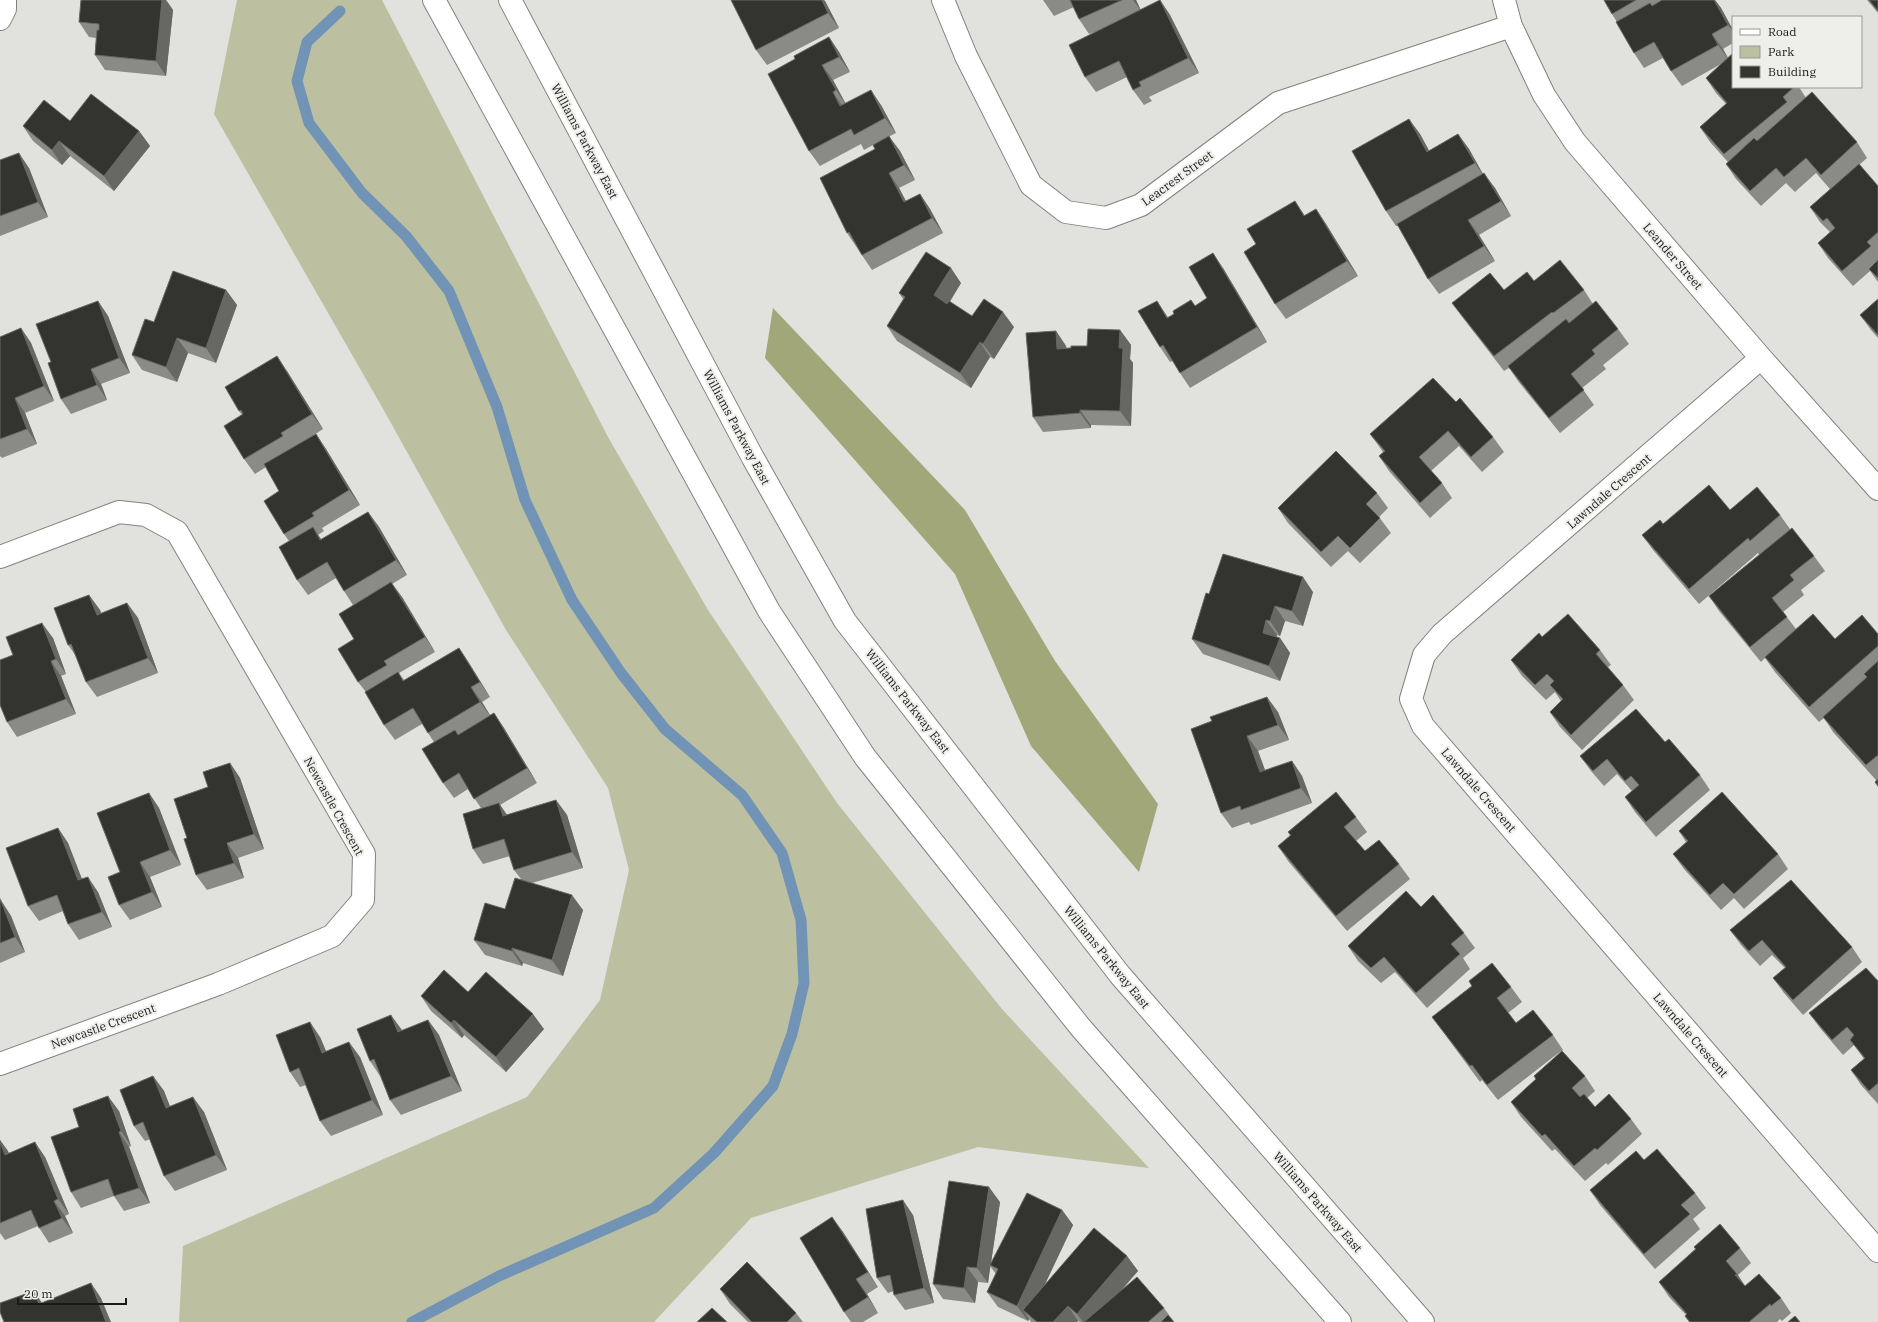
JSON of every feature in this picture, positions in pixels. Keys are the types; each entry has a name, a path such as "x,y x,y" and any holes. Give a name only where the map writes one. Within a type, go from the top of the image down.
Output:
{"street":[{"path":"0,19 5,9 5,0"},
{"path":"434,0 769,611 865,757 1081,1028 1340,1322"},
{"name":"Williams Parkway East","path":"510,0 753,458 845,621 1120,975 1423,1322"},
{"name":"Leacrest Street","path":"943,0 966,56 1031,185 1066,212 1106,218 1141,205 1278,104 1511,26"},
{"name":"Leander Street","path":"1504,0 1511,26 1544,95 1575,142 1761,358 1878,489"},
{"name":"Lawndale Crescent","path":"1761,358 1442,634 1424,655 1411,700 1423,726 1878,1252"},
{"name":"Newcastle Crescent","path":"0,557 120,512 146,515 177,532 364,854 363,900 332,936 218,984 0,1064"}],"green space":[{"path":"237,0 382,0 608,437 708,610 837,803 1002,1009 1149,1168 978,1147 751,1218 654,1322 179,1322 183,1246 527,1097 600,1000 629,870 608,788 506,630 382,407 214,114"},
{"path":"773,308 965,510 1055,661 1158,804 1139,872 1031,746 955,574 765,358"}],"building":[{"path":"81,0 162,0 156,61 95,55 97,30 99,30 99,24 79,22"},
{"path":"731,0 822,0 828,13 756,50"},
{"path":"1070,0 1122,0 1079,19"},
{"path":"1160,0 1188,58 1139,82 1141,86 1133,90 1119,61 1085,77 1069,45"},
{"path":"1604,0 1636,0 1612,14"},
{"path":"1662,0 1714,0 1728,25 1712,34 1718,45 1671,71 1654,42 1634,53 1616,22 1650,3 1652,6"},
{"path":"1869,0 1878,0 1878,11"},
{"path":"829,37 839,57 822,65 836,90 833,92 840,106 871,90 885,118 854,135 851,129 809,151 768,74 795,59 794,56"},
{"path":"1732,54 1732,88 1793,88 1783,97 1787,102 1724,154 1700,127 1727,103 1706,78"},
{"path":"1812,92 1857,142 1821,175 1806,158 1784,177 1776,168 1750,191 1726,164 1754,138 1757,141"},
{"path":"91,94 139,131 104,176 59,141 52,150 23,126 44,100 70,121"},
{"path":"1409,119 1427,152 1458,134 1475,163 1386,211 1352,151"},
{"path":"889,136 904,165 889,173 904,202 920,194 932,218 862,255 849,232 847,233 820,178 875,149 873,145"},
{"path":"19,153 38,202 0,216 0,160"},
{"path":"1859,164 1878,186 1878,232 1867,242 1871,246 1842,271 1818,243 1835,228 1827,218 1823,221 1810,207"},
{"path":"1484,173 1501,201 1468,220 1484,246 1428,279 1397,224"},
{"path":"1295,201 1304,216 1316,209 1347,261 1275,304 1244,252 1256,244 1247,229"},
{"path":"926,252 951,268 934,295 947,304 949,301 972,316 984,299 1003,312 983,344 980,342 960,373 887,326 905,297 899,293"},
{"path":"1213,253 1257,327 1180,373 1163,345 1160,347 1138,311 1157,301 1167,318 1174,314 1173,311 1191,300 1195,306 1207,298 1189,267"},
{"path":"1560,260 1584,290 1494,356 1452,303 1490,273 1504,290 1527,272 1534,281"},
{"path":"1878,260 1878,278 1869,269"},
{"path":"173,271 226,290 206,348 177,338 166,367 132,355 145,319 154,322"},
{"path":"1878,299 1878,335 1860,315"},
{"path":"98,301 119,358 91,369 97,385 61,399 48,363 51,362 36,324"},
{"path":"1596,301 1618,329 1592,350 1595,354 1571,374 1584,390 1549,418 1508,366 1566,319 1569,323"},
{"path":"21,328 44,386 15,398 27,429 0,439 0,337"},
{"path":"1088,329 1120,330 1119,348 1123,348 1120,411 1080,410 1080,413 1033,417 1026,333 1056,331 1057,349 1071,348 1071,346 1087,346"},
{"path":"277,356 312,414 281,433 283,436 244,459 224,426 243,414 241,410 239,411 225,387"},
{"path":"1433,378 1456,402 1460,398 1493,437 1471,457 1448,431 1419,457 1442,483 1420,503 1379,456 1385,451 1370,434"},
{"path":"316,434 349,490 312,513 314,516 284,534 264,501 279,491 264,464"},
{"path":"1336,451 1377,493 1366,504 1380,518 1350,548 1338,536 1321,552 1278,508"},
{"path":"1709,485 1730,510 1757,487 1780,515 1750,541 1748,538 1689,589 1642,535 1660,520 1663,524"},
{"path":"368,512 396,560 344,591 327,562 297,580 279,547 313,527 320,540"},
{"path":"1792,528 1814,556 1790,575 1794,580 1772,598 1787,617 1750,647 1709,596"},
{"path":"1223,554 1303,577 1292,611 1275,606 1270,621 1266,620 1263,633 1280,638 1269,666 1192,639 1206,593 1209,594"},
{"path":"391,582 425,637 384,661 387,665 358,682 338,649 354,639 339,614"},
{"path":"89,595 97,615 127,603 148,658 86,682 71,644 68,645 54,608"},
{"path":"1568,614 1600,650 1596,654 1623,685 1571,735 1550,712 1563,699 1550,685 1554,681 1547,674 1535,685 1511,660 1539,633 1542,637"},
{"path":"1813,614 1835,639 1862,615 1878,634 1878,646 1809,707 1765,657"},
{"path":"42,623 56,659 51,661 66,699 7,722 0,705 0,660 13,655 6,637"},
{"path":"459,648 480,682 471,687 480,702 428,733 413,708 384,725 365,692 398,672 403,681"},
{"path":"1878,661 1878,755 1866,765 1823,717 1867,677 1864,674"},
{"path":"1267,697 1278,725 1247,736 1260,772 1292,761 1301,788 1241,810 1240,806 1221,813 1191,729 1212,721 1210,717"},
{"path":"1636,709 1665,742 1669,739 1700,775 1646,822 1625,797 1639,785 1631,776 1625,781 1607,759 1593,771 1580,756"},
{"path":"494,713 527,768 474,799 459,773 443,783 422,749 455,730 458,735"},
{"path":"230,763 254,834 227,843 234,863 196,875 184,839 187,838 174,799 208,787 203,772"},
{"path":"1878,779 1878,786 1875,782"},
{"path":"1336,792 1356,817 1344,827 1365,851 1379,840 1399,864 1336,916 1278,846 1291,835 1288,832"},
{"path":"1722,792 1778,854 1734,894 1723,883 1710,895 1673,854 1688,841 1679,831"},
{"path":"149,793 170,850 140,862 152,892 119,905 108,877 120,872 97,813"},
{"path":"556,800 572,852 514,870 504,839 473,849 463,814 499,803 503,816"},
{"path":"58,828 78,880 88,877 102,912 68,924 57,895 28,906 6,848"},
{"path":"515,878 572,895 552,960 512,948 512,951 474,940 485,903 505,909"},
{"path":"1791,880 1852,947 1793,1000 1773,978 1786,967 1762,940 1749,951 1730,930"},
{"path":"1406,891 1421,907 1433,895 1464,933 1451,944 1460,954 1416,993 1384,957 1371,968 1348,946"},
{"path":"0,901 15,937 0,943"},
{"path":"1492,963 1511,987 1497,998 1516,1023 1533,1010 1553,1035 1487,1085 1472,1065 1470,1066 1432,1017 1472,986 1469,981"},
{"path":"1866,968 1878,981 1878,1083 1869,1091 1851,1070 1865,1058 1850,1040 1854,1035 1847,1027 1832,1040 1809,1013"},
{"path":"444,970 468,992 486,972 533,1014 496,1057 454,1020 451,1023 421,996"},
{"path":"391,1015 398,1032 428,1020 451,1076 390,1100 374,1059 370,1061 357,1029"},
{"path":"310,1022 322,1053 349,1042 372,1100 320,1121 299,1068 290,1072 276,1035"},
{"path":"1562,1051 1585,1076 1572,1088 1580,1097 1584,1094 1595,1107 1609,1094 1631,1119 1597,1150 1595,1148 1574,1166 1545,1134 1542,1136 1511,1102 1536,1079 1534,1076"},
{"path":"153,1076 166,1108 193,1097 216,1155 164,1176 143,1122 134,1126 120,1090"},
{"path":"108,1096 139,1188 114,1196 108,1179 71,1192 51,1137 79,1127 73,1109"},
{"path":"0,1142 5,1155 35,1142 58,1199 54,1201 62,1218 39,1228 31,1210 0,1223"},
{"path":"1657,1149 1695,1193 1681,1205 1690,1214 1644,1254 1590,1190 1636,1151 1644,1160"},
{"path":"949,1181 989,1187 977,1268 967,1267 964,1288 933,1284"},
{"path":"1027,1193 1062,1210 1017,1306 987,1292 998,1269 990,1265"},
{"path":"903,1200 924,1288 894,1295 890,1275 877,1278 866,1209"},
{"path":"832,1217 868,1272 856,1279 868,1297 844,1312 800,1238"},
{"path":"1720,1224 1740,1248 1726,1261 1737,1274 1735,1275 1745,1286 1759,1274 1781,1298 1771,1306 1770,1304 1749,1322 1690,1322 1685,1316 1687,1314 1659,1282 1696,1249 1694,1247"},
{"path":"1094,1228 1127,1256 1077,1314 1068,1306 1053,1322 1037,1322 1023,1310"},
{"path":"747,1262 796,1313 787,1322 752,1322 720,1289"},
{"path":"1137,1277 1164,1308 1148,1322 1084,1322"},
{"path":"91,1283 106,1322 4,1322 0,1312 0,1303 34,1291 39,1304"},
{"path":"712,1308 727,1322 697,1322"},
{"path":"1168,1315 1174,1322 1161,1322"},
{"path":"1795,1316 1800,1322 1788,1322"}],"waterway":[{"path":"340,11 307,42 297,81 309,123 362,193 406,236 449,291 497,407 525,500 572,600 621,673 665,729 742,795 782,853 801,920 804,983 792,1034 773,1086 714,1153 654,1208 499,1276 412,1322"}]}
